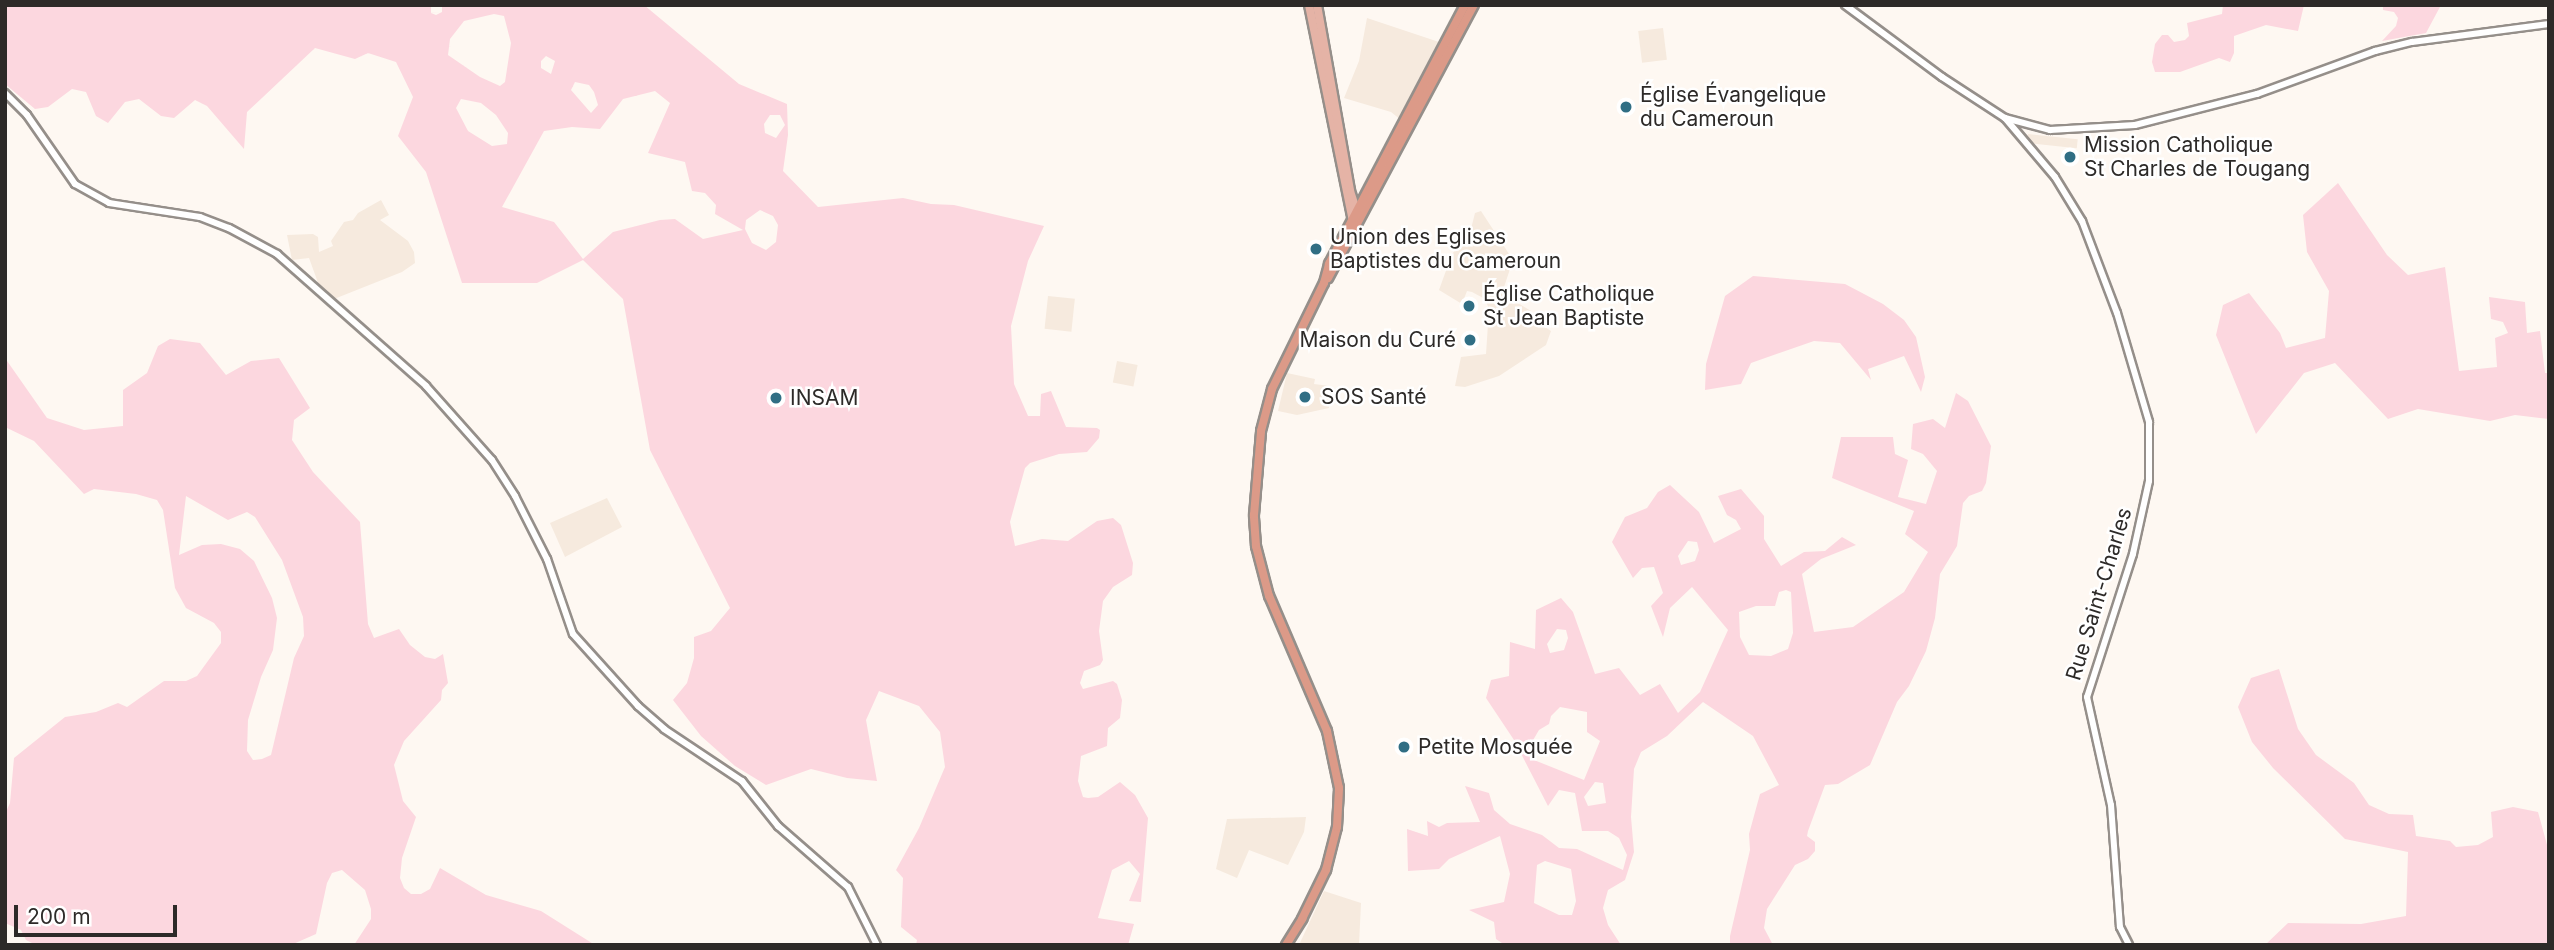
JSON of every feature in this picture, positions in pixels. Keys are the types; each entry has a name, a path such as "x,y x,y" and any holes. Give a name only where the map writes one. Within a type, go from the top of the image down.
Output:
{"highway":[{"path":"1416,108 1465,5"},
{"path":"1286,945 1303,919 1331,854 1337,827 1339,788 1322,717 1283,633 1263,577 1256,546 1255,491 1261,431 1272,388 1356,220 1474,5"},
{"path":"1324,284 1329,264 1356,220"}],"main road":[{"path":"1309,5 1356,220"},
{"path":"1317,5 1328,90"}],"street":[{"path":"1845,5 1930,69 2005,118 2049,130 2135,125 2256,94 2375,51 2412,42 2549,24"},
{"path":"5,93 27,115 75,184 109,203 200,217 256,242 306,277 339,312 426,386 492,460 515,496 547,559 573,635 638,706 664,729 742,781 778,826 848,887 877,945"},
{"name":"Rue Saint-Charles","path":"2005,118 2055,177 2082,221 2117,313 2149,422 2149,481 2133,554 2087,697 2111,805 2120,927 2129,945"}],"shaded area":[{"path":"5,5 431,5 431,13 436,15 442,12 442,5 644,5 739,84 787,104 788,135 783,171 818,207 903,198 931,204 954,205 1044,226 1028,261 1011,326 1014,384 1028,416 1040,416 1041,394 1051,391 1066,427 1100,430 1099,438 1087,452 1059,454 1030,463 1025,468 1010,522 1015,546 1042,539 1068,541 1097,521 1113,518 1121,525 1133,563 1132,575 1113,587 1103,601 1099,631 1103,660 1100,665 1084,671 1080,683 1083,689 1113,681 1117,684 1122,700 1120,718 1108,728 1107,746 1081,756 1078,781 1083,797 1088,798 1098,797 1120,782 1135,795 1148,818 1141,902 1129,901 1140,874 1129,861 1112,870 1098,918 1134,924 1128,945 916,945 917,940 901,927 903,878 896,870 919,828 945,767 940,732 919,706 879,691 866,720 877,781 847,778 811,769 766,785 735,766 701,736 673,700 687,683 694,658 694,637 711,631 730,608 650,450 623,299 583,260 537,283 462,283 426,172 398,136 413,97 396,62 368,53 355,59 315,48 247,112 244,149 207,106 195,100 174,118 161,116 139,99 125,102 108,123 96,116 86,92 72,89 48,107 35,109 5,84","holes":["494,14 504,16 511,43 505,82 500,86 480,77 448,55 450,39 464,21","546,56 555,61 551,74 541,68 541,61","575,82 589,85 594,92 598,105 591,113 571,90","655,91 670,103 648,153 685,162 692,191 705,193 716,205 715,214 743,230 703,239 675,219 660,220 613,232 583,259 554,222 502,207 544,131 572,127 600,129 623,99","461,99 481,103 496,115 508,133 507,144 492,146 468,131 456,108","770,115 780,115 785,125 776,138 765,133 764,124","760,210 773,216 778,225 776,242 766,250 752,243 745,229 746,220"]},
{"path":"2223,5 2304,5 2298,31 2266,25 2234,36 2234,53 2230,62 2219,58 2180,72 2155,72 2152,62 2155,44 2162,35 2168,35 2174,42 2185,40 2189,36 2187,23 2222,14"},
{"path":"2383,5 2441,5 2426,33 2382,41 2396,26 2398,18 2394,12 2383,10"},
{"path":"1367,18 1439,42 1401,120 1391,112 1344,98 1359,61"},
{"path":"1663,28 1667,60 1642,63 1638,31"},
{"path":"2028,134 2078,139 2077,148 2027,143"},
{"path":"2338,183 2387,255 2408,275 2445,267 2459,371 2497,367 2495,338 2508,333 2503,322 2491,319 2489,297 2525,302 2527,333 2540,331 2545,373 2549,373 2549,419 2515,415 2490,421 2418,409 2388,419 2335,363 2304,373 2256,434 2216,335 2223,305 2249,293 2280,333 2286,348 2325,338 2329,291 2307,252 2303,215"},
{"path":"381,200 389,215 380,220 408,241 414,252 415,263 402,272 329,301 321,291 309,258 292,260 287,235 313,234 318,237 319,252 333,246 331,241 344,222 353,220 358,213"},
{"path":"1481,211 1513,260 1502,293 1531,311 1529,317 1551,331 1546,345 1499,376 1465,387 1455,386 1461,357 1486,354 1489,309 1485,299 1472,292 1467,291 1462,304 1439,290 1452,254 1470,233 1475,213"},
{"path":"1753,276 1845,284 1883,304 1904,320 1916,337 1925,377 1921,392 1904,356 1868,369 1871,380 1840,343 1814,341 1751,363 1741,384 1705,390 1706,364 1725,296"},
{"path":"1048,296 1075,299 1071,332 1045,329"},
{"path":"170,339 200,343 226,375 251,361 279,358 310,408 294,420 292,440 313,472 360,522 368,624 374,638 399,629 410,645 425,657 435,659 443,654 448,683 442,690 441,700 404,741 394,765 403,801 416,817 402,858 400,878 404,888 411,894 421,894 430,889 440,868 486,895 541,911 595,945 354,945 371,919 371,909 365,890 342,870 332,873 327,883 316,934 291,945 36,945 26,940 21,930 5,923 5,814 10,803 14,758 65,717 96,712 118,703 127,707 164,681 186,681 197,676 221,643 221,632 214,623 186,608 175,588 163,510 157,500 136,494 94,489 84,494 34,441 5,427 5,358 47,418 84,430 123,426 123,390 147,373 158,346","holes":["186,496 228,520 247,512 255,517 282,560 303,617 304,636 294,658 271,755 262,759 253,760 247,751 248,720 261,677 273,650 277,618 272,598 254,561 240,549 221,544 202,545 179,555"]},
{"path":"1117,361 1138,365 1133,387 1113,383"},
{"name":"SOS Santé","path":"1287,373 1315,379 1314,384 1330,386 1329,408 1297,415 1278,411"},
{"path":"1956,393 1968,401 1991,446 1986,483 1982,491 1969,496 1963,503 1957,546 1940,574 1935,618 1926,651 1909,686 1897,702 1870,765 1838,784 1825,785 1807,836 1815,842 1815,851 1808,859 1795,865 1767,909 1764,928 1773,945 1730,945 1730,936 1750,850 1749,834 1760,794 1779,785 1753,736 1703,702 1667,736 1641,752 1634,769 1631,817 1634,852 1625,880 1608,890 1603,908 1608,925 1621,945 1505,945 1496,939 1494,922 1469,910 1504,902 1510,874 1500,836 1449,859 1439,869 1408,871 1407,829 1428,836 1427,821 1439,827 1447,823 1480,822 1465,786 1489,793 1494,810 1510,824 1542,835 1559,848 1577,849 1623,870 1627,855 1619,838 1608,831 1582,831 1575,793 1559,790 1548,806 1514,740 1486,698 1491,680 1509,676 1510,642 1535,649 1536,610 1561,598 1573,612 1595,674 1619,668 1640,695 1660,684 1678,713 1700,692 1728,630 1692,587 1670,608 1663,637 1651,606 1663,593 1654,567 1642,568 1633,578 1612,542 1625,517 1647,508 1658,492 1670,485 1699,512 1714,543 1741,529 1736,520 1727,515 1718,496 1741,489 1764,516 1764,539 1781,566 1804,552 1825,551 1842,537 1856,545 1821,559 1802,574 1814,632 1853,627 1904,592 1928,552 1905,534 1914,511 1832,478 1841,437 1893,437 1895,454 1908,460 1898,497 1926,504 1937,471 1923,454 1911,449 1913,424 1933,419 1945,428","holes":["1688,541 1697,542 1699,550 1695,561 1681,565 1678,556","1779,592 1791,592 1793,633 1788,649 1771,656 1749,655 1740,637 1739,612 1756,606 1775,606","1557,629 1566,630 1568,638 1564,650 1550,653 1547,644","1560,707 1587,712 1587,732 1600,741 1584,780 1534,760 1529,755 1529,747 1539,730 1549,724 1551,716","1595,782 1603,783 1606,803 1588,806 1584,797","1545,861 1571,869 1576,901 1572,915 1559,915 1534,903 1537,865"]},
{"path":"607,498 622,527 565,557 550,523"},
{"path":"2279,669 2298,729 2316,755 2354,783 2369,805 2389,814 2413,815 2416,836 2450,841 2456,847 2478,845 2493,837 2491,812 2513,807 2538,812 2549,852 2549,945 2265,945 2288,923 2361,924 2406,916 2408,852 2345,839 2273,768 2252,742 2238,707 2251,678"},
{"path":"1306,817 1304,832 1288,865 1249,850 1237,878 1216,869 1227,819"},
{"path":"1324,891 1361,903 1359,945 1299,945"}],"place":[{"name":"Église Évangelique du Cameroun","path":"1626,107"},
{"name":"Mission Catholique St Charles de Tougang","path":"2070,157"},
{"name":"Union des Eglises Baptistes du Cameroun","path":"1316,249"},
{"name":"Église Catholique St Jean Baptiste","path":"1469,306"},
{"name":"Maison du Curé","path":"1470,340"},
{"name":"SOS Santé","path":"1305,397"},
{"name":"INSAM","path":"776,398"},
{"name":"Petite Mosquée","path":"1404,747"}]}
